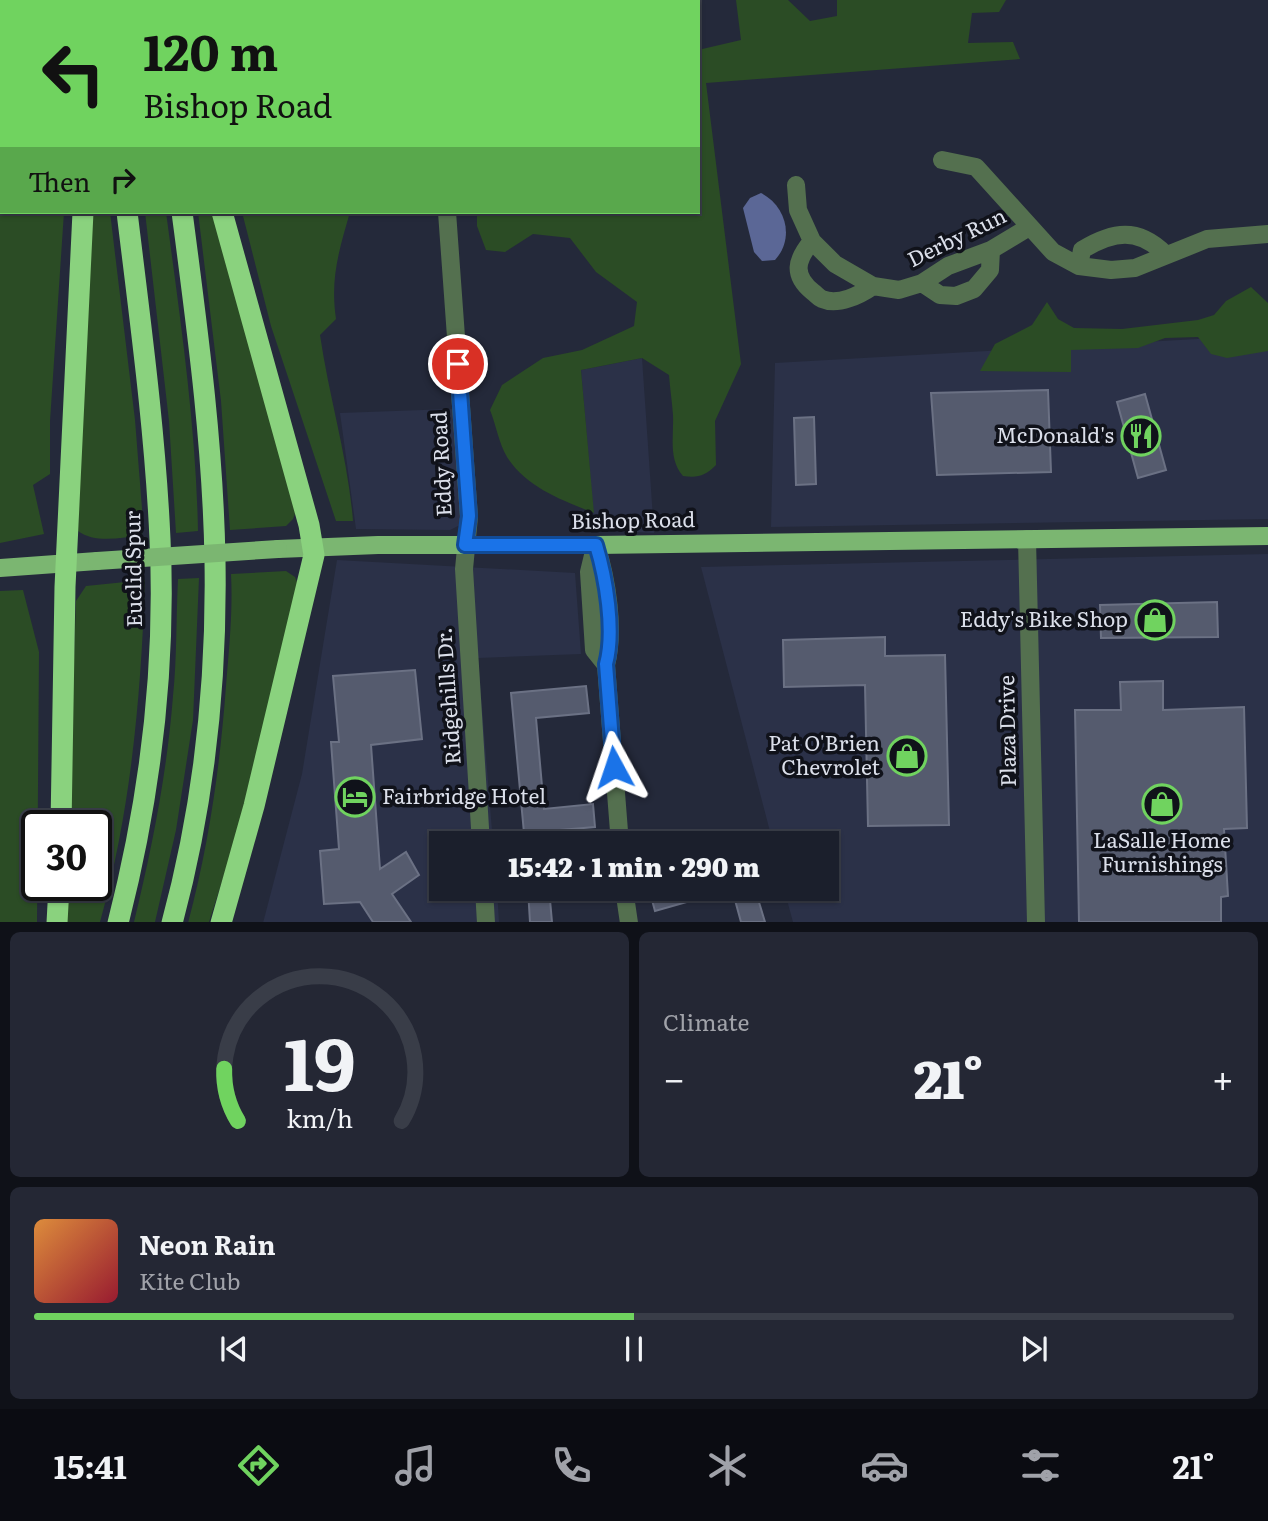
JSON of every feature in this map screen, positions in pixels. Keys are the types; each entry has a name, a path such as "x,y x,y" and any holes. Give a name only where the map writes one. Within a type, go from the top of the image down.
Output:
{"highway":[{"path":"61,810 66,563 83,214"},
{"name":"Euclid Spur","path":"118,922 134,852 149,761 159,669 160,611 160,540 153,440 127,214"},
{"path":"172,922 185,870 201,783 210,695 215,582 207,424 182,214"},
{"path":"221,922 254,806 310,580 314,547 223,214"},
{"path":"57,922 58,901"}],"main road":[{"name":"Bishop Road","path":"0,568 314,547 1268,536"}],"street":[{"path":"942,160 976,167 1053,252 1079,266 1111,270 1135,268 1207,239 1268,234"},
{"name":"Derby Run","path":"796,185 799,210 812,241 835,264 873,286 899,290 922,283 948,266 991,250 1030,227"},
{"name":"Eddy Road","path":"447,214 469,516 465,545"},
{"path":"1079,266 1082,250 1112,235 1131,235 1152,241 1165,254"},
{"path":"812,241 802,253 798,268 803,284 822,299 845,299 861,294 873,286"},
{"path":"922,283 940,295 957,296 974,289 990,270 991,250"},
{"name":"Plaza Drive","path":"1027,539 1036,922"},
{"name":"Ridgehills Dr.","path":"465,545 464,569 480,831"},
{"path":"596,545 589,572 594,650 606,664 619,831"},
{"path":"485,901 486,922"},
{"path":"626,901 629,922"}],"shaded area":[{"path":"1268,335 1268,519 771,527 775,363"},
{"path":"642,358 654,533 595,530 581,370"},
{"path":"457,410 466,507 460,525 450,530 356,529 340,413"},
{"path":"1268,554 1268,922 793,922 787,901 839,901 839,831 770,831 701,567"},
{"path":"337,560 575,573 581,654 478,658 492,831 429,831 429,901 498,901 499,922 263,922 302,774"}],"green space":[{"path":"736,0 788,0 810,21 837,16 837,0 1006,0 999,12 972,13 968,43 1013,42 1020,59 706,83 741,364 715,421 716,465 705,474 697,476 683,476 678,469 673,447 669,375 642,358 581,370 594,513 546,492 515,468 504,452 490,410 502,385 543,358 582,350 634,326 637,302 596,272 570,238 533,234 505,252 486,250 477,226 477,214 700,214 700,50 741,40"},
{"path":"0,214 64,214 50,421 50,474 33,485 44,534 0,543"},
{"path":"90,214 110,214 135,420 142,536 100,539 78,531"},
{"path":"145,214 166,214 191,411 198,531 176,533 169,421"},
{"path":"198,214 215,214 296,511 286,526 230,530 221,401"},
{"path":"243,214 349,214 335,277 336,319 320,335 347,474 353,521 336,521 271,326"},
{"path":"1251,287 1268,303 1268,351 1227,358 1211,354 1198,337 1165,338 1138,348 1071,350 1071,372 980,371 995,344 1032,325 1047,302 1058,319 1074,328 1122,329 1198,320 1214,315 1226,301"},
{"path":"286,571 295,577 298,584 235,841 209,922 188,922 208,835 217,776 229,644 231,574"},
{"path":"199,578 193,720 176,830 155,922 134,922 153,838 167,753 174,681 178,579"},
{"path":"145,580 133,752 112,875 112,810 69,810 76,601 86,586"},
{"path":"23,590 39,652 38,810 21,810 21,901 37,901 37,922 0,922 0,591"},
{"path":"64,901 106,901 100,922 63,922"}],"water":[{"path":"761,193 777,206 785,223 785,242 775,260 762,261 754,252 743,208 750,198"}],"building":[{"path":"1048,390 1051,472 937,475 931,393"},
{"name":"McDonald's","path":"1145,394 1166,470 1138,478 1117,402"},
{"path":"814,417 816,484 796,485 794,418"},
{"path":"1217,602 1218,637 1101,638 1100,605"},
{"name":"Pat O'Brien Chevrolet","path":"885,637 885,656 945,655 949,825 868,826 865,685 784,687 783,640"},
{"name":"Fairbridge Hotel","path":"415,670 422,739 371,745 380,869 406,852 419,875 392,894 411,922 373,922 360,902 324,904 320,851 339,849 331,742 339,742 333,676"},
{"path":"1163,681 1163,710 1244,707 1247,828 1224,829 1228,896 1221,897 1221,922 1079,922 1075,710 1121,710 1120,682"},
{"path":"586,686 589,713 536,718 544,809 593,804 595,827 524,831 511,693"},
{"path":"529,901 550,901 552,922 530,922"},
{"path":"652,901 690,901 655,911"},
{"path":"735,901 759,901 765,922 741,922"}],"place":[{"name":"McDonald's","path":"1141,436"},
{"name":"Eddy's Bike Shop","path":"1155,620"},
{"name":"Pat O'Brien Chevrolet","path":"907,756"},
{"name":"Fairbridge Hotel","path":"355,797"},
{"name":"LaSalle Home Furnishings","path":"1162,804"}],"route":[{"path":"458,364 469,516 465,545 596,545 605,575 610,650 606,664 614,767"}]}
